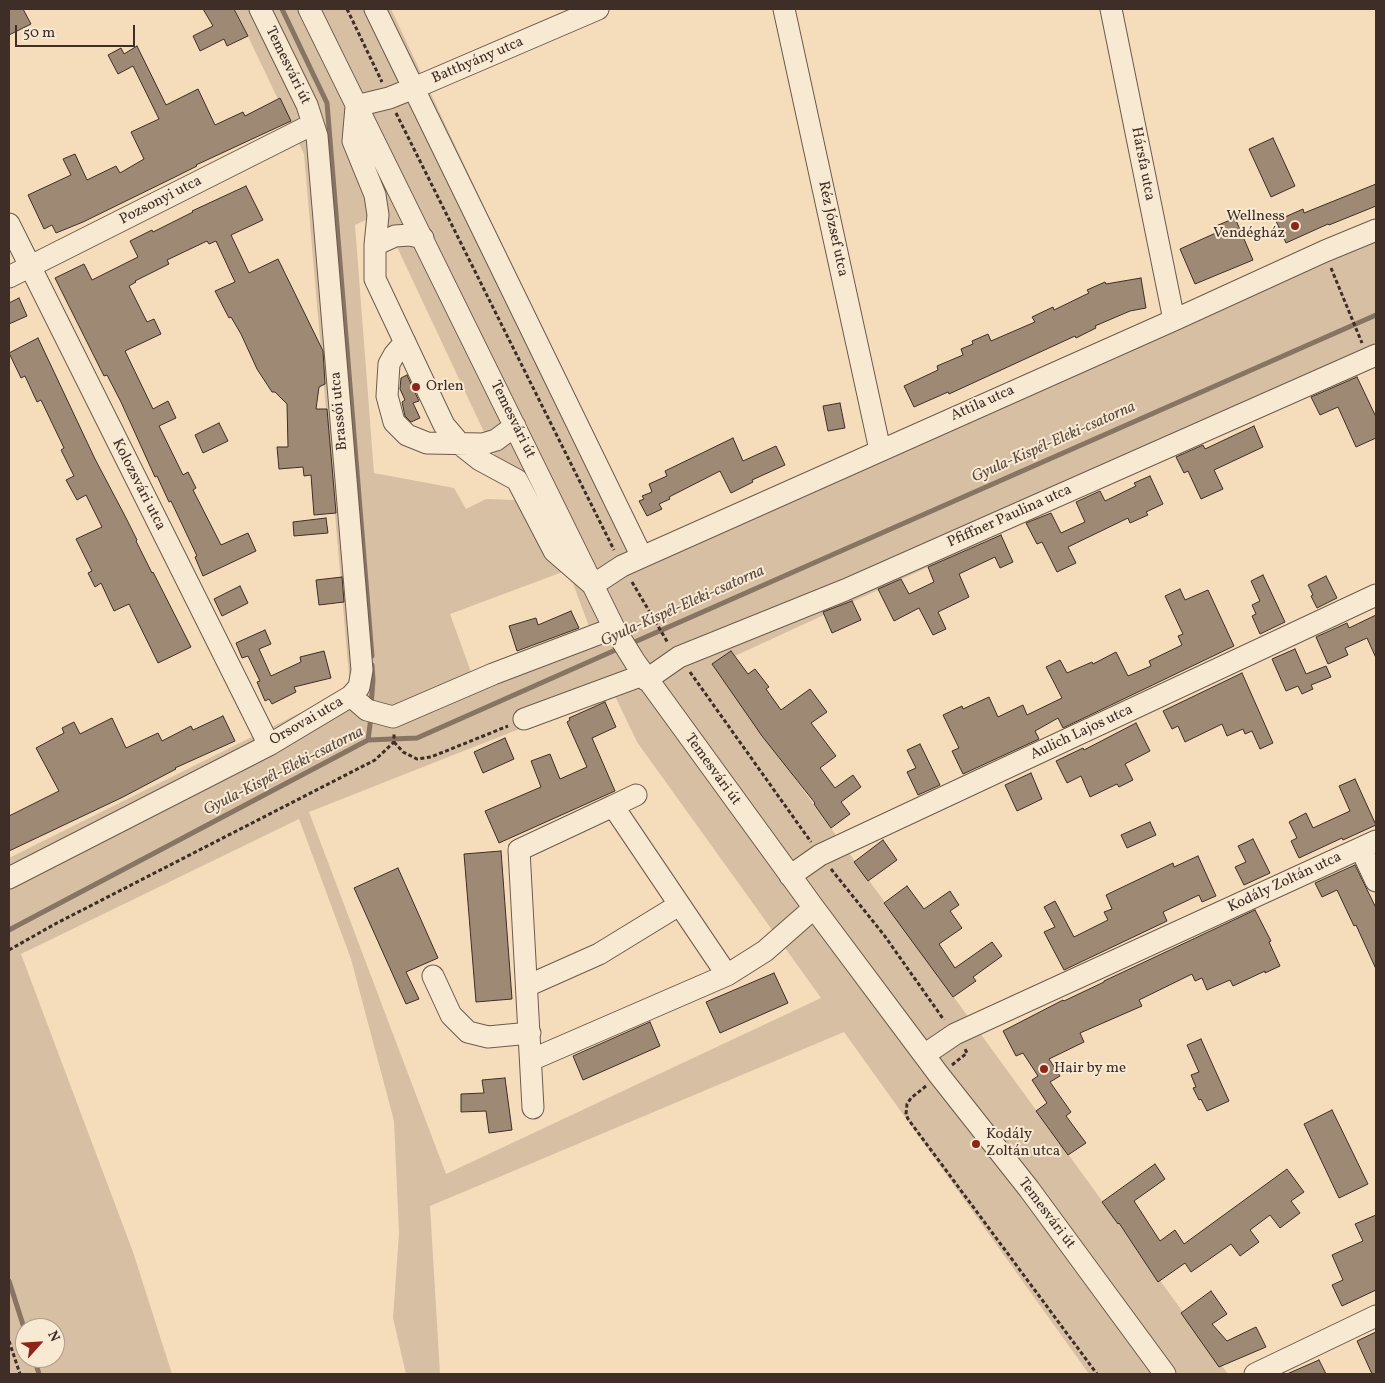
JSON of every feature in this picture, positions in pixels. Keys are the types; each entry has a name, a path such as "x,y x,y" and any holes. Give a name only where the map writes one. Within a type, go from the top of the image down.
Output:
{"street":[{"name":"Temesvári út","path":"260,9 307,105 313,124"},
{"name":"Temesvári út","path":"309,9 616,631 641,672 790,876 924,1055 1029,1189 1165,1374"},
{"path":"375,9 642,557"},
{"name":"Batthyány utca","path":"356,106 389,98 414,88 598,9"},
{"name":"Réz József utca","path":"784,9 880,450"},
{"name":"Hársfa utca","path":"1110,9 1174,320"},
{"path":"356,106 353,141 375,195 378,215 375,245 375,279 444,424 461,445 480,460 517,480 554,551 593,585"},
{"name":"Pozsonyi utca","path":"9,277 313,124"},
{"name":"Brassói utca","path":"313,124 317,136 362,670 359,687 366,706"},
{"name":"Kolozsvári utca","path":"9,224 269,745"},
{"name":"Attila utca","path":"593,585 622,566 1174,320 1325,250 1376,230"},
{"path":"375,245 395,236 410,235 423,238"},
{"path":"405,342 389,364 387,396 394,422 406,435 427,443 483,444 496,440 515,426"},
{"name":"Pfiffner Paulina utca","path":"524,719 845,590 1369,349"},
{"name":"Aulich Lajos utca","path":"790,876 820,855 1376,595"},
{"path":"366,706 393,716 493,674 616,631"},
{"name":"Orsovai utca","path":"9,878 269,745 366,706"},
{"path":"533,1108 518,850 636,795"},
{"path":"612,806 726,975"},
{"path":"1368,845 1376,881"},
{"name":"Kodály Zoltán utca","path":"924,1055 955,1034 1368,845"},
{"path":"527,986 599,954 679,905"},
{"path":"531,1060 726,975 766,951 814,908"},
{"path":"433,976 451,1015 468,1032 477,1036 488,1037 530,1033"},
{"path":"1255,1374 1376,1316"}],"path":[{"path":"347,9 389,98 622,566 656,620 665,638"},
{"path":"1325,250 1344,302 1369,349"},
{"path":"394,735 394,741 403,752 417,759 431,757 524,719"},
{"path":"9,950 54,924 375,760 394,741"},
{"path":"9,1341 20,1374"}],"shaded area":[{"path":"235,9 391,9 645,549 1376,223 1376,361 713,666 1228,1374 1089,1374 844,1032 430,1206 440,1374 406,1374 393,1318 399,1233 394,1121 351,959 299,819 21,954 133,1252 172,1374 9,1374 9,858 350,688 304,154","holes":["381,213 516,500 486,499 466,509 454,488 374,473 355,225","568,570 590,629 471,672 450,614","613,692 637,742 821,998 446,1174 309,812"]}],"building":[{"path":"9,9 23,9 31,24 9,35"},
{"path":"203,9 234,9 248,36 227,46 224,39 200,51 193,36 213,26"},
{"path":"137,46 166,105 198,89 215,125 243,112 245,116 280,98 291,121 196,165 83,222 56,233 52,225 44,229 28,195 71,175 63,159 75,154 87,180 116,166 120,173 144,159 131,132 159,119 133,66 118,74 108,55 121,48 124,54"},
{"path":"1273,138 1295,186 1271,197 1249,149"},
{"path":"1376,184 1376,206 1328,224 1286,243 1276,221 1303,209 1304,213"},
{"path":"246,186 263,220 231,235 249,273 278,259 323,351 325,384 319,387 316,409 327,409 336,513 314,515 311,475 304,476 303,467 279,469 277,447 288,447 287,404 275,392 272,392 257,369 241,334 231,317 229,318 215,291 235,282 216,241 209,244 207,241 167,260 169,264 129,286 147,322 154,319 161,334 125,351 153,409 168,401 176,418 159,426 183,475 188,472 196,488 193,490 221,545 248,533 256,551 203,576 195,557 197,556 171,501 169,502 157,476 155,477 121,402 107,375 104,376 55,278 84,264 92,280 138,257 130,241 152,230 153,232 192,211"},
{"path":"1235,218 1253,260 1195,284 1180,249 1218,232 1216,226"},
{"path":"1141,278 1146,308 1130,311 1095,326 1096,328 1076,338 1075,336 949,394 948,392 914,407 904,386 938,370 937,366 963,355 961,349 973,344 972,341 988,334 991,341 1035,322 1032,317 1053,307 1054,310 1089,293 1087,290 1105,282 1106,284"},
{"path":"19,298 27,316 9,324 9,303"},
{"path":"38,338 95,459 191,647 158,663 129,604 114,611 101,583 95,587 88,573 92,571 76,539 102,527 86,495 77,500 66,480 74,476 61,450 64,448 41,400 37,402 25,376 21,378 9,353"},
{"path":"407,375 419,401 413,403 420,418 411,422 405,416 402,402 405,400 400,389 401,378"},
{"path":"1357,377 1376,417 1376,438 1356,447 1338,407 1320,415 1311,397"},
{"path":"840,403 845,428 828,431 823,406"},
{"path":"219,423 228,441 203,453 195,435"},
{"path":"1254,426 1263,447 1214,470 1223,489 1201,499 1188,471 1184,473 1176,457 1203,445 1205,449"},
{"path":"733,438 743,461 776,446 785,465 752,480 753,482 731,493 720,471 669,497 670,499 659,504 662,509 647,516 639,501 644,499 642,496 652,492 649,484 667,476 665,471"},
{"path":"1150,476 1163,504 1146,512 1148,515 1130,523 1128,518 1068,547 1076,563 1057,572 1042,542 1037,544 1026,523 1051,513 1061,533 1085,522 1076,502 1100,491 1105,501 1136,486 1134,483"},
{"path":"326,518 328,533 294,536 293,522"},
{"path":"1001,535 1013,562 1000,568 995,557 959,574 969,597 938,612 946,629 933,635 919,608 894,621 878,589 901,579 909,594 934,582 928,567"},
{"path":"1263,575 1285,622 1260,634 1252,616 1256,614 1252,605 1260,601 1251,581"},
{"path":"1326,576 1337,598 1317,608 1308,585"},
{"path":"342,577 344,602 319,605 316,580"},
{"path":"240,586 248,603 222,616 214,599"},
{"path":"1180,589 1185,600 1208,590 1234,646 1063,728 1058,718 1035,731 1039,739 963,774 952,751 959,748 943,715 962,706 963,709 989,697 998,717 1023,705 1027,715 1062,698 1046,667 1060,660 1067,673 1092,662 1093,664 1116,652 1128,676 1151,666 1149,661 1182,645 1178,636 1183,634 1165,596"},
{"path":"852,601 861,620 832,633 823,612"},
{"path":"571,611 579,628 517,651 509,626 536,618 538,625"},
{"path":"1376,615 1376,658 1367,638 1345,648 1348,655 1328,664 1316,637 1347,623 1349,628"},
{"path":"265,630 271,644 259,649 271,676 301,662 300,657 324,651 331,678 294,687 296,692 272,704 269,699 265,701 257,682 260,681 248,656 242,658 236,643"},
{"path":"1295,649 1306,674 1326,666 1331,677 1311,685 1313,689 1302,694 1298,686 1286,691 1272,659"},
{"path":"731,651 748,674 755,669 769,687 766,689 781,710 810,689 827,712 811,723 836,756 820,768 835,788 853,775 861,787 841,802 850,814 831,828 815,803 762,736 712,664"},
{"path":"1242,673 1273,743 1260,749 1252,731 1245,734 1243,729 1227,736 1222,724 1185,742 1178,726 1172,729 1163,711"},
{"path":"605,702 616,727 592,738 615,791 499,843 485,811 541,787 531,761 550,754 560,779 587,767 567,722 570,720 569,718"},
{"path":"223,716 235,741 175,768 123,797 9,851 9,816 59,791 36,748 64,733 62,728 74,722 80,734 112,718 126,748 158,733 162,741 191,726 193,730"},
{"path":"1136,723 1150,751 1125,764 1133,780 1119,787 1117,784 1090,797 1081,776 1067,783 1056,761 1083,748 1084,750"},
{"path":"505,738 514,759 483,773 474,752"},
{"path":"920,744 940,785 918,795 907,772 916,768 907,750"},
{"path":"1031,773 1042,799 1017,811 1005,785"},
{"path":"1355,779 1376,825 1299,858 1291,841 1297,838 1289,822 1306,813 1313,828 1350,811 1339,786"},
{"path":"1150,822 1156,835 1127,848 1121,835"},
{"path":"1253,839 1270,873 1244,885 1235,867 1246,862 1238,846"},
{"path":"883,840 897,860 868,881 854,862"},
{"path":"501,851 512,999 476,1002 464,854"},
{"path":"1198,856 1216,896 1202,902 1199,895 1163,912 1167,921 1064,970 1044,932 1055,927 1044,907 1055,901 1074,937 1108,920 1104,912 1112,909 1106,895 1173,863 1174,867"},
{"path":"1355,865 1376,908 1376,969 1356,925 1354,926 1337,890 1322,897 1315,883"},
{"path":"398,868 438,958 406,972 419,999 406,1004 354,888"},
{"path":"907,886 924,909 950,891 959,905 950,911 962,928 939,944 955,968 992,942 1002,956 973,977 976,981 953,997 884,903"},
{"path":"1255,910 1271,941 1269,942 1280,966 1233,986 1230,980 1207,990 1202,978 1195,981 1192,974 1139,1000 1142,1006 1080,1033 1084,1042 1049,1059 1060,1076 1050,1082 1071,1112 1066,1116 1086,1143 1068,1155 1036,1111 1047,1103 1032,1080 1038,1076 1023,1053 1016,1056 1003,1031 1063,1000"},
{"path":"774,973 788,1003 720,1033 706,1002"},
{"path":"650,1022 660,1046 583,1080 573,1056"},
{"path":"1201,1039 1229,1101 1207,1111 1193,1088 1196,1087 1191,1075 1199,1072 1187,1045"},
{"path":"505,1078 512,1130 489,1133 486,1111 461,1112 461,1094 484,1093 482,1080"},
{"path":"1332,1110 1368,1184 1339,1198 1304,1124"},
{"path":"1155,1164 1165,1179 1134,1201 1160,1241 1175,1230 1184,1244 1287,1169 1304,1192 1291,1201 1300,1213 1280,1228 1270,1215 1250,1230 1259,1242 1240,1256 1231,1244 1191,1272 1185,1263 1158,1282 1119,1223 1102,1202"},
{"path":"1376,1215 1376,1290 1342,1306 1332,1285 1343,1280 1332,1255 1363,1241 1355,1224"},
{"path":"1211,1291 1227,1314 1212,1324 1227,1341 1256,1327 1266,1347 1219,1367 1181,1313"},
{"path":"1376,1332 1376,1374 1372,1374 1357,1341"},
{"path":"1319,1360 1326,1374 1287,1374"}],"waterway":[{"path":"282,9 327,103 372,656"},
{"name":"Gyula-Kispél-Eleki-csatorna","path":"630,644 1376,315"},
{"name":"Gyula-Kispél-Eleki-csatorna","path":"9,930 368,740 417,738 620,648"},
{"path":"371,706 372,665"},
{"path":"368,740 371,717"},
{"path":"9,1281 21,1318"},
{"path":"37,1368 39,1374"}],"place":[{"name":"Wellness Vendégház","path":"1295,226"},
{"name":"Orlen","path":"416,387"},
{"name":"Hair by me","path":"1044,1069"},
{"name":"Kodály Zoltán utca","path":"976,1144"}]}
